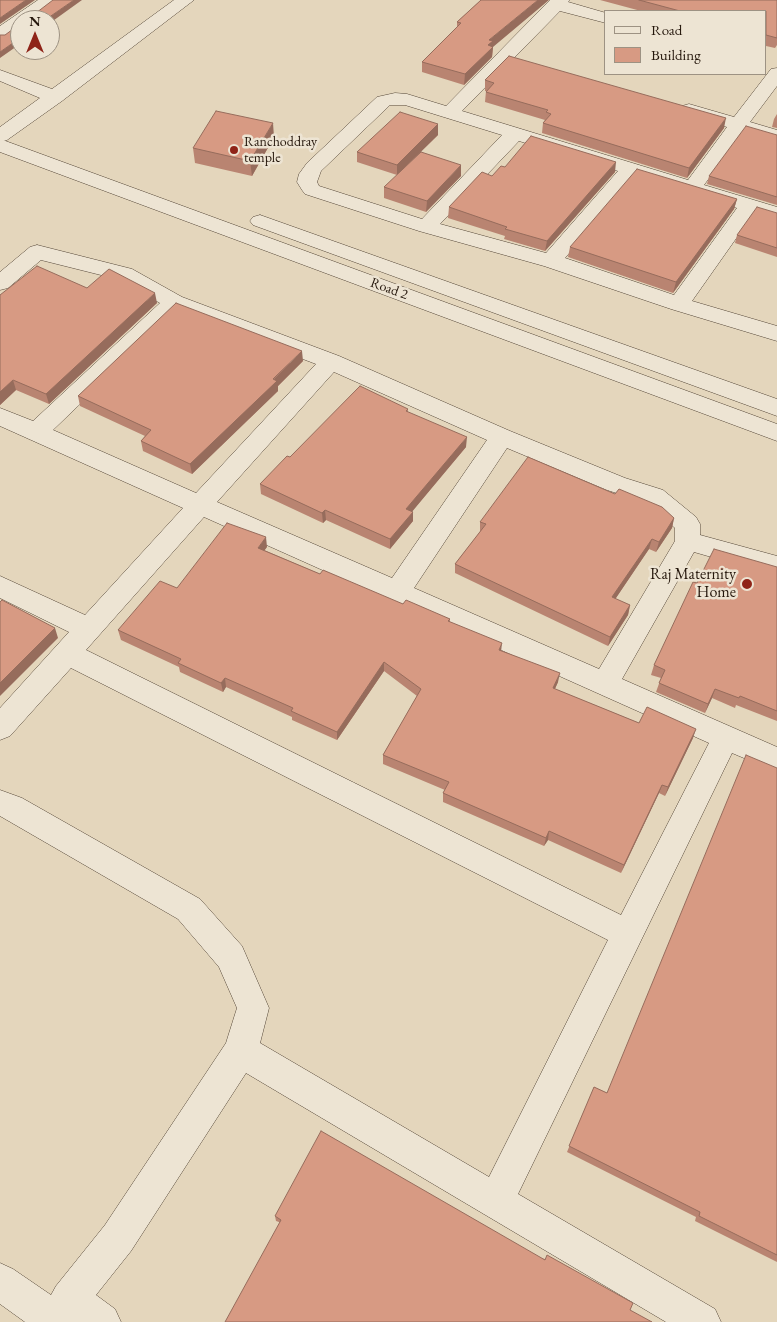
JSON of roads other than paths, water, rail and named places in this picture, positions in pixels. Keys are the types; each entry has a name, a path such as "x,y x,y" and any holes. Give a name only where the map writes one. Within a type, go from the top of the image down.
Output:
{"street":[{"path":"0,34 49,0"},
{"path":"449,113 558,2 604,17"},
{"path":"2,135 55,97 174,3"},
{"path":"505,56 524,62"},
{"path":"692,188 777,73"},
{"path":"0,74 55,97"},
{"path":"777,214 408,100 396,99 384,101 314,167 309,174 307,182 312,190 426,227 551,261 679,304 777,334"},
{"path":"673,106 777,136"},
{"path":"426,227 515,133"},
{"name":"Road 2","path":"2,135 777,408"},
{"name":"Road 2","path":"2,135 777,433"},
{"path":"551,261 631,169"},
{"path":"679,304 749,206"},
{"path":"0,283 37,252 124,274 174,302 331,361 502,437 616,484 654,496 687,524 688,540 605,684"},
{"path":"36,432 174,302"},
{"path":"0,728 331,361"},
{"path":"1,418 777,760"},
{"path":"397,592 502,437"},
{"path":"688,540 777,566"},
{"path":"0,586 88,629"},
{"path":"67,653 628,934"},
{"path":"496,1200 726,737"},
{"path":"4,810 190,909 231,957 253,1008 241,1051 118,1238 62,1314"},
{"path":"241,1051 702,1322"},
{"path":"0,1282 62,1314 102,1322"}],"place":[{"name":"Ranchoddray temple","path":"234,150"},
{"name":"Raj Maternity Home","path":"747,584"}]}
